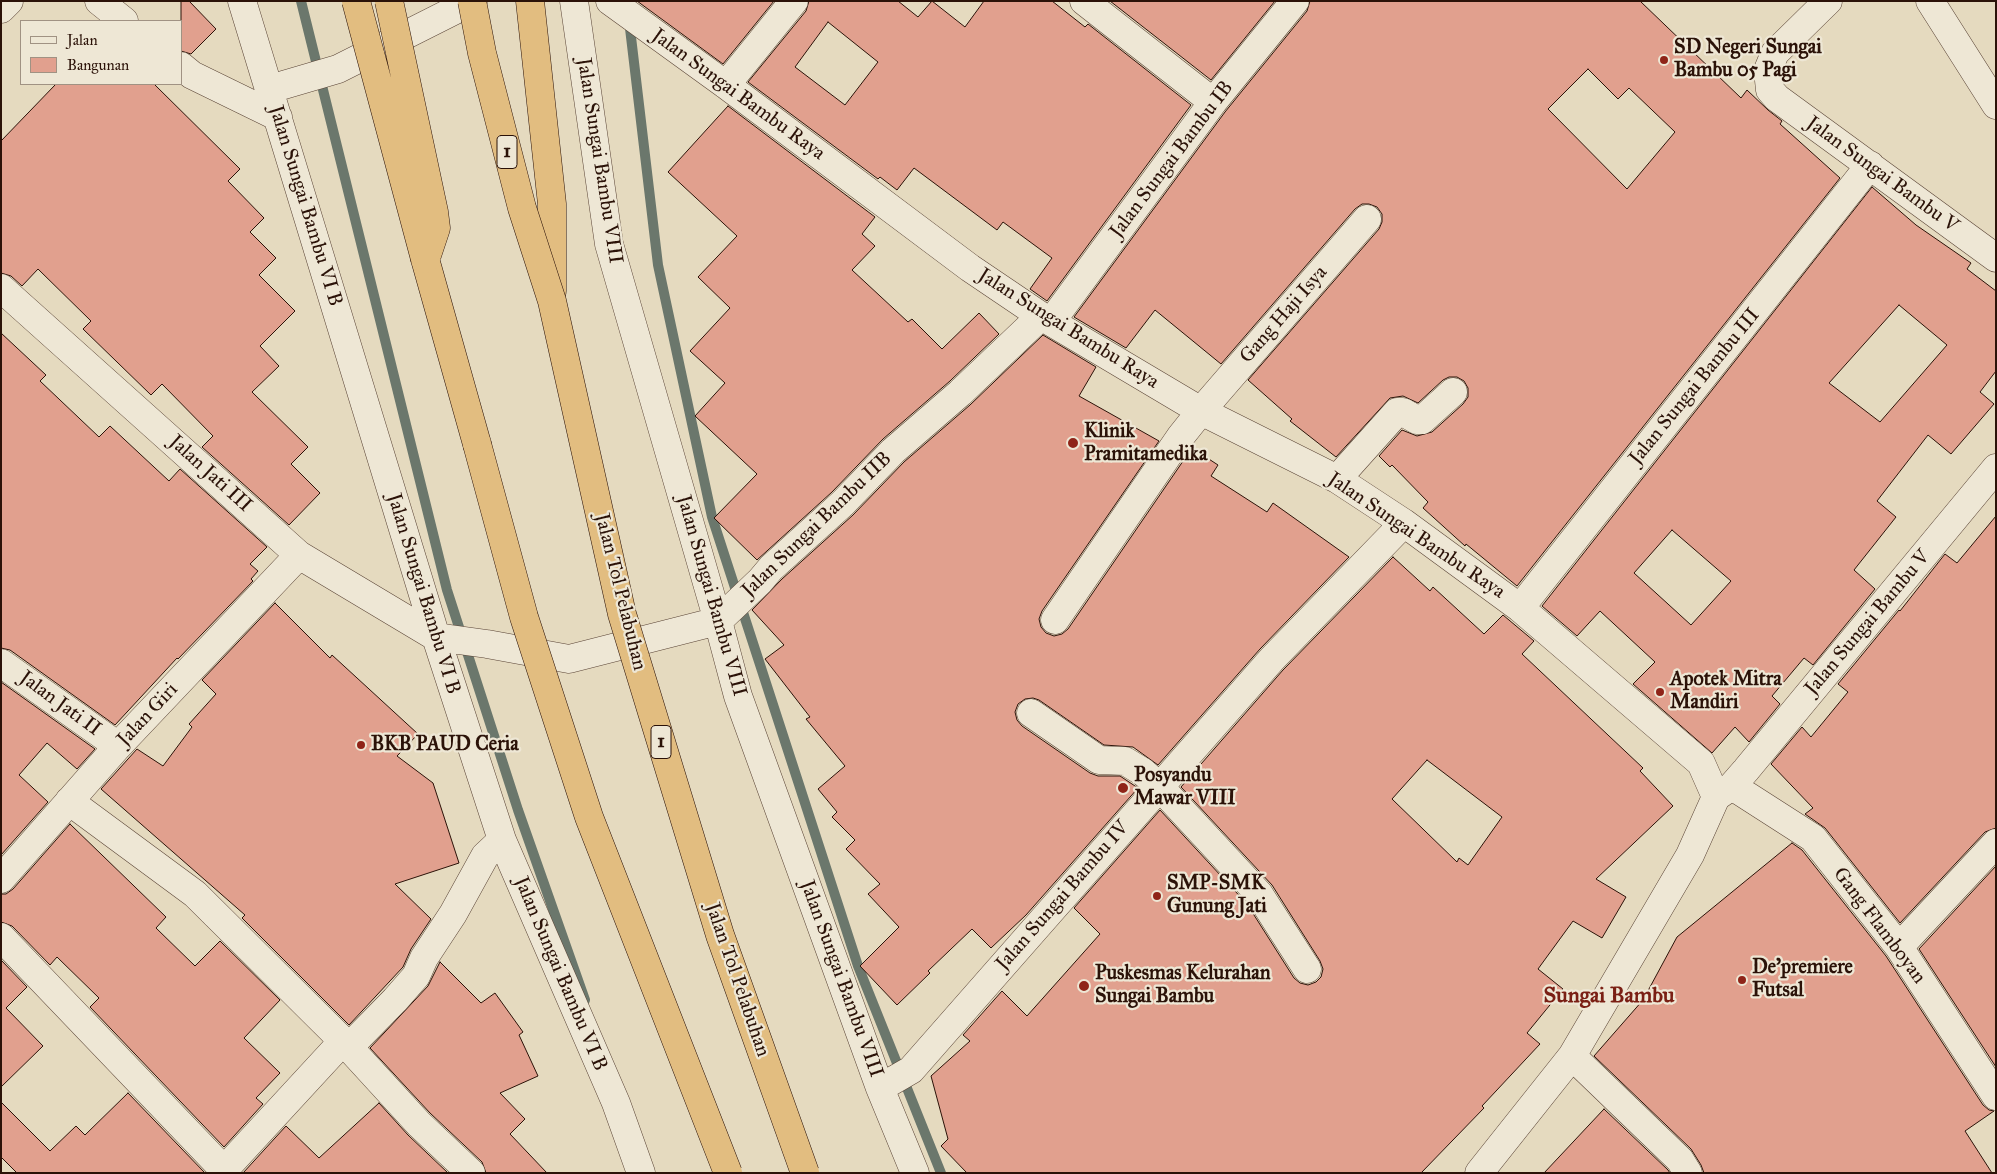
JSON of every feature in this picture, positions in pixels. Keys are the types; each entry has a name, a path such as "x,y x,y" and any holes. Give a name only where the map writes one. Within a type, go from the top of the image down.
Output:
{"highway":[{"path":"356,1 524,617 590,817 728,1173"},
{"path":"389,1 434,212 436,228 425,259"},
{"name":"Jalan Tol Pelabuhan","path":"473,1 482,53 522,208 552,301 622,614 720,934 805,1173"},
{"path":"530,1 552,204 552,301"}],"street":[{"path":"1,9 9,1"},
{"path":"99,1 123,20"},
{"name":"Jalan Sungai Bambu VI B","path":"242,1 446,639 502,840 616,1103 641,1173"},
{"path":"270,89 338,69 473,1"},
{"name":"Jalan Sungai Bambu VIII","path":"574,1 610,244 722,617 738,696 915,1173"},
{"name":"Jalan Sungai Bambu Raya","path":"610,1 726,85 970,268 1046,319 1201,411 1337,479 1404,523 1520,608 1701,762 1724,792"},
{"path":"726,85 794,1"},
{"path":"1084,1 1213,102"},
{"name":"Jalan Sungai Bambu IB","path":"1046,319 1213,102 1295,1"},
{"name":"Jalan Sungai Bambu V","path":"1828,1 1775,54 1768,70 1770,90 1777,98 1996,258"},
{"path":"1930,1 1996,104"},
{"path":"182,67 192,75 278,117"},
{"name":"Jalan Sungai Bambu III","path":"1520,608 1870,166"},
{"name":"Gang Haji Isya","path":"1055,620 1181,436 1367,218"},
{"name":"Jalan Jati III","path":"1,288 299,555 446,639"},
{"name":"Jalan Sungai Bambu IIB","path":"446,639 487,644 569,659 722,617 760,581 770,568 842,503 893,451 1046,319"},
{"path":"1337,479 1397,412 1403,412 1417,420 1422,420 1453,392"},
{"name":"Jalan Sungai Bambu V","path":"1724,792 1996,468"},
{"name":"Jalan Sungai Bambu IV","path":"882,1087 911,1070 1272,659 1404,523"},
{"name":"Jalan Giri","path":"1,879 118,746 299,555"},
{"name":"Jalan Jati II","path":"1,663 118,746"},
{"path":"1031,713 1099,760 1125,761 1143,772 1159,786 1259,894 1306,969"},
{"path":"1479,1173 1572,1056 1690,855 1724,792"},
{"name":"Gang Flamboyan","path":"1724,792 1813,838 1899,947 1996,1096"},
{"path":"69,801 195,894 346,1044 419,1124 471,1173"},
{"path":"1,937 223,1171 346,1044 395,1000 416,976 424,958 453,914 485,856 502,840"},
{"path":"1899,947 1996,843"},
{"path":"1572,1056 1680,1160 1688,1173"}],"building":[{"path":"181,1 189,1 216,29 191,54 182,51"},
{"path":"637,1 774,1 723,64"},
{"path":"809,1 898,1 918,17 932,1 965,27 984,1 1052,1 1085,27 1088,24 1191,105 1047,301 1030,289 1052,258 1003,222 997,230 914,168 897,190 880,177 878,179 748,82 806,11","holes":["828,22 878,62 845,105 795,67"]},
{"path":"1110,1 1275,1 1211,80"},
{"path":"1310,1 1640,1 1741,98 1747,90 1782,121 1780,124 1840,178 1517,586 1466,544 1465,546 1423,508 1428,502 1392,465 1390,467 1379,456 1402,430 1417,436 1432,432 1463,404 1468,397 1468,388 1464,381 1457,377 1449,377 1443,380 1418,403 1403,396 1390,398 1336,457 1290,421 1292,419 1248,380 1379,229 1382,222 1382,214 1377,207 1362,204 1355,209 1221,364 1155,310 1126,348 1074,317 1225,112 1307,11","holes":["1588,69 1618,99 1629,88 1675,132 1627,189 1548,109"]},
{"path":"55,85 155,85 240,169 228,181 264,218 250,232 276,258 259,275 295,311 260,346 279,366 252,392 308,447 291,464 320,493 289,525 202,447 213,436 162,384 151,395 83,329 91,321 38,269 22,286 11,276 1,273 1,141"},
{"path":"728,106 875,217 862,234 875,246 852,270 908,322 912,319 942,349 979,313 999,334 950,381 883,439 832,492 757,560 714,518 757,474 695,416 725,383 690,351 730,308 698,277 737,236 668,172"},
{"path":"1872,187 1916,225 1971,263 1967,269 1996,291 1996,371 1980,392 1994,404 1951,454 1928,435 1877,501 1896,517 1854,570 1875,589 1813,665 1804,658 1772,696 1780,704 1749,742 1735,727 1712,753 1633,684 1655,662 1600,611 1577,636 1542,606","holes":["1899,305 1947,345 1880,422 1829,383","1672,530 1731,581 1691,625 1634,573"]},
{"path":"1,333 46,375 40,381 99,437 110,426 169,481 180,469 267,547 250,564 258,571 251,579 253,581 177,658 115,725 10,650 1,648"},
{"path":"1043,335 1096,367 1079,396 1159,441 1042,611 1039,619 1041,627 1046,633 1054,636 1062,634 1068,629 1192,448 1218,465 1211,476 1267,512 1273,503 1349,557 1260,649 1158,765 1133,747 1104,745 1039,700 1033,698 1025,699 1018,704 1015,712 1017,720 1022,726 1090,773 1098,776 1120,776 1138,788 1026,915 991,948 972,929 928,971 930,973 897,1005 860,966 899,927 868,894 880,884 846,849 855,840 832,817 837,812 818,789 845,766 806,719 810,717 765,659 784,645 752,610 782,579 853,515 904,462 970,405"},
{"path":"1996,516 1996,828 1985,832 1900,923 1825,828 1805,814 1813,808 1771,764 1802,727 1811,737 1848,692 1838,684 1945,554 1957,563"},
{"path":"1393,557 1430,591 1433,587 1484,634 1503,615 1534,641 1522,654 1643,768 1640,771 1673,806 1596,879 1626,897 1602,938 1573,921 1538,969 1563,989 1527,1033 1540,1044 1482,1106 1484,1108 1421,1173 967,1173 941,1146 948,1139 931,1076 970,1041 963,1035 1002,991 1027,1016 1100,934 1074,908 1160,810 1247,904 1294,978 1300,983 1308,985 1316,982 1321,977 1323,969 1320,961 1272,885 1181,787 1283,670","holes":["1427,760 1502,817 1468,865 1459,858 1457,862 1392,799"]},
{"path":"275,603 330,658 332,655 418,734 397,756 433,783 459,863 395,884 431,919 411,949 403,967 349,1025 242,918 245,915 101,789 137,749 163,766 192,727 189,724 216,694 202,680"},
{"path":"1,682 95,749 77,769 47,743 19,775 48,802 1,855"},
{"path":"70,824 166,917 156,928 195,966 220,941 280,1000 244,1038 280,1073 256,1098 263,1104 224,1147 90,1007 99,998 57,957 50,965 12,926 1,922 1,894 6,894 13,889"},
{"path":"1792,843 1802,850 1886,956 1983,1105 1989,1110 1994,1111 1965,1131 1992,1173 1704,1173 1691,1149 1594,1056 1643,1000 1677,937"},
{"path":"1996,866 1996,1067 1919,949"},
{"path":"1,960 27,987 6,1008 43,1046 1,1087"},
{"path":"440,962 481,1003 495,993 523,1032 519,1035 538,1076 500,1093 525,1119 510,1134 547,1173 486,1173 482,1162 430,1113 370,1048 428,986"},
{"path":"128,1093 205,1173 17,1173 1,1157 1,1102 50,1151 76,1126 85,1135"},
{"path":"379,1103 408,1135 448,1173 243,1173 286,1126 319,1158"},
{"path":"1604,1109 1668,1170 1670,1173 1544,1173"}],"waterway":[{"path":"301,1 447,590 518,810 585,1000"},
{"path":"629,20 658,265 712,517 858,966 941,1173"}],"place":[{"name":"SD Negeri Sungai Bambu 05 Pagi","path":"1664,60"},
{"name":"Klinik Pramitamedika","path":"1073,443"},
{"name":"Apotek Mitra Mandiri","path":"1660,692"},
{"name":"BKB PAUD Ceria","path":"361,745"},
{"name":"Posyandu Mawar VIII","path":"1123,788"},
{"name":"SMP-SMK Gunung Jati","path":"1157,896"},
{"name":"De'premiere Futsal","path":"1742,980"},
{"name":"Puskesmas Kelurahan Sungai Bambu","path":"1084,986"}],"district":[{"name":"Sungai Bambu","path":"1609,997"}]}
